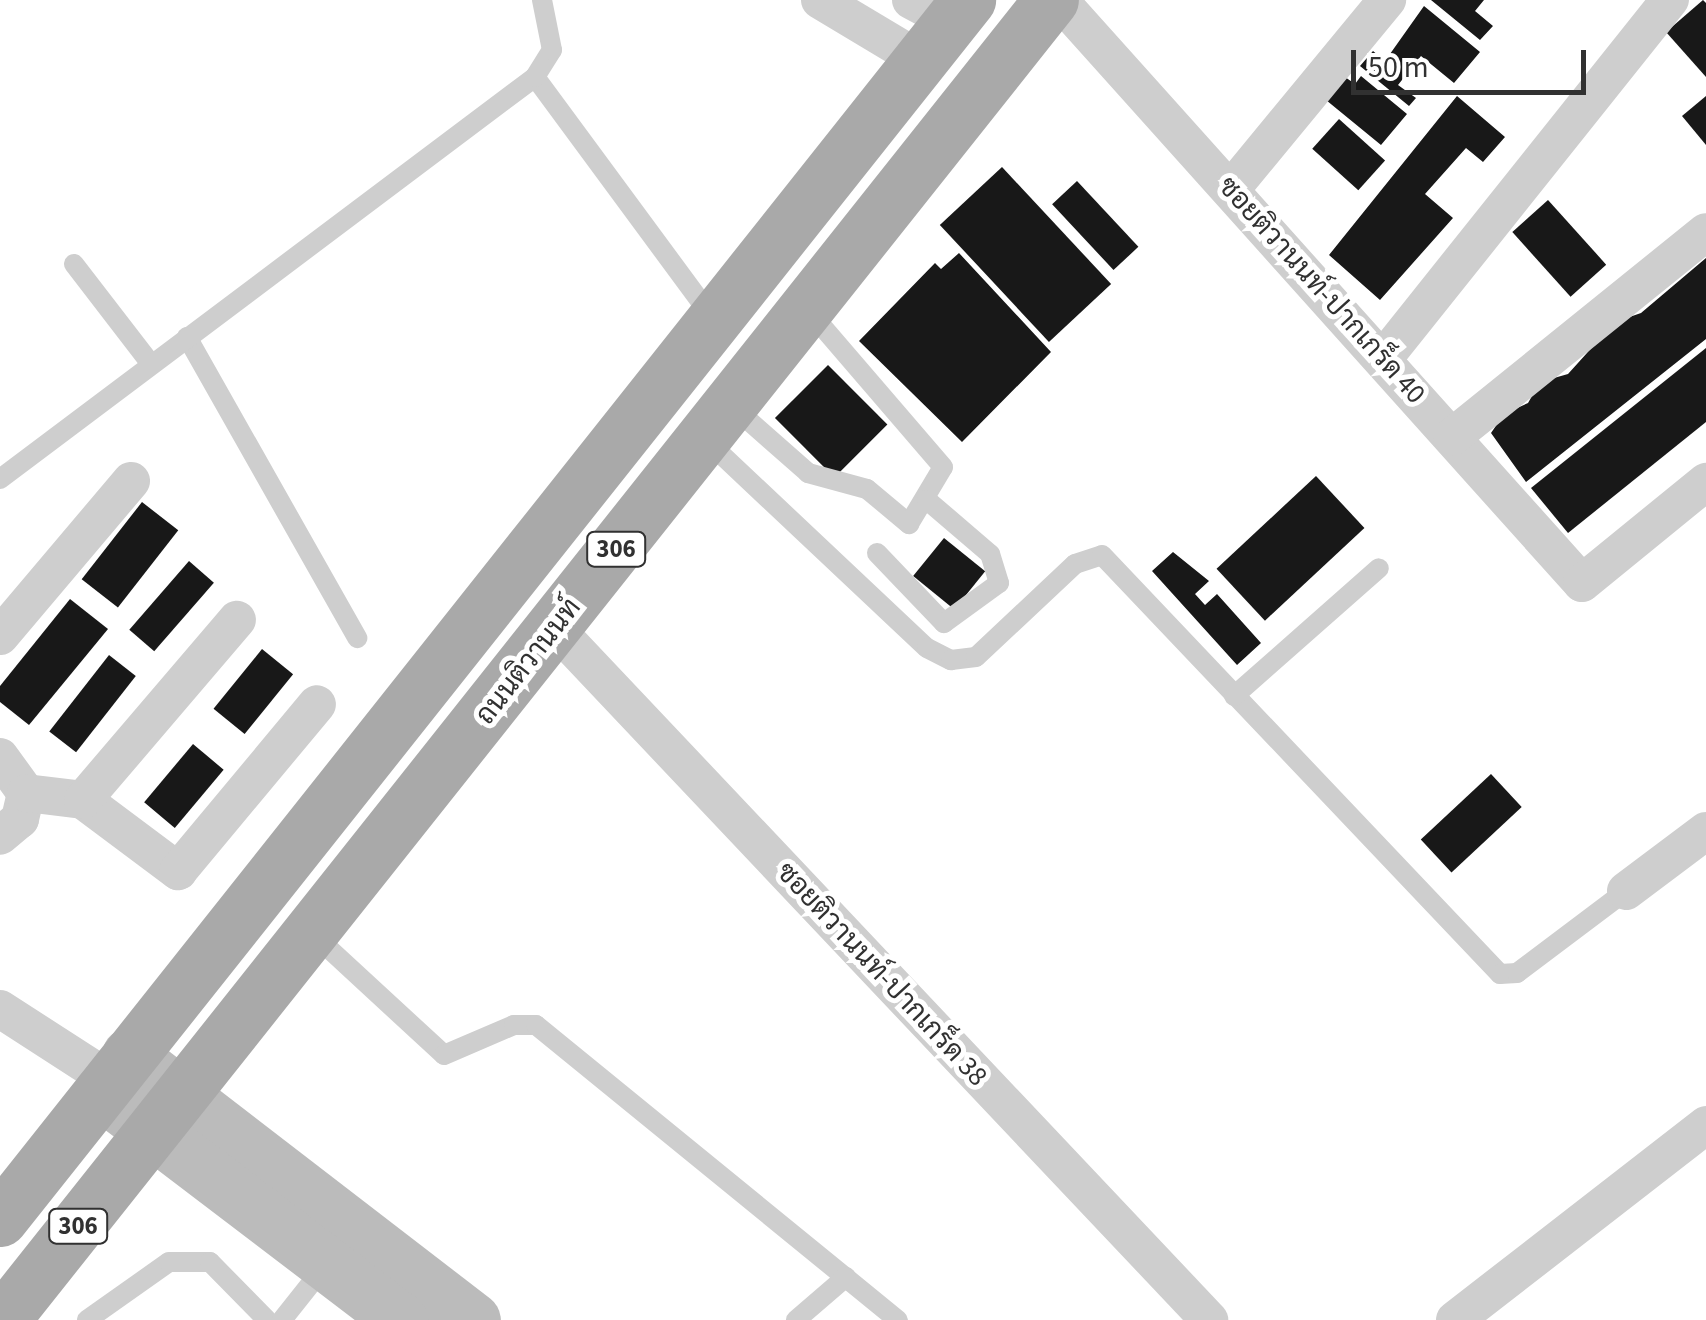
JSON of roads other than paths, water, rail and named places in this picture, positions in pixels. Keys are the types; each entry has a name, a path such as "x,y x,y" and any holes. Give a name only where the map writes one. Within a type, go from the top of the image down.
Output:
{"main road":[{"name":"ถนนติวานนท์","path":"2,1320 1051,0"},
{"path":"943,18 1011,51"},
{"name":"306","path":"0,1219 716,320 943,18"}],"street":[{"path":"820,0 943,18"},
{"name":"ซอยติวานนท์-ปากเกร็ด 40","path":"1059,0 1232,188 1582,584 1706,482"},
{"path":"1232,188 1386,0"},
{"path":"1383,359 1670,0"},
{"path":"1452,437 1706,232"},
{"path":"0,636 131,481"},
{"path":"83,800 237,620"},
{"name":"ซอยติวานนท์-ปากเกร็ด 38","path":"554,627 1209,1320"},
{"path":"0,757 26,793 83,800 178,871 318,704"},
{"path":"0,836 20,819 26,793"},
{"path":"1626,891 1706,831"},
{"path":"0,1009 113,1076 468,1318"},
{"path":"167,1116 326,1265 400,1320"},
{"path":"1455,1320 1706,1126"}],"lane":[{"path":"0,479 535,77 552,50 542,0"},
{"path":"535,77 716,320"},
{"path":"74,264 151,364"},
{"path":"717,422 808,474 866,489 909,524 941,480 936,454 807,309"},
{"path":"187,337 357,638"},
{"path":"717,422 926,648 951,660 976,656 1076,564 1102,555 1500,974 1517,973 1626,891"},
{"path":"877,553 944,623 999,583 990,554 927,500"},
{"path":"1234,696 1379,568"},
{"path":"312,933 444,1055 514,1025 536,1025 898,1320"},
{"path":"88,1320 169,1262 210,1262 267,1320"},
{"path":"282,1320 326,1265"},
{"path":"796,1320 846,1278"}]}
